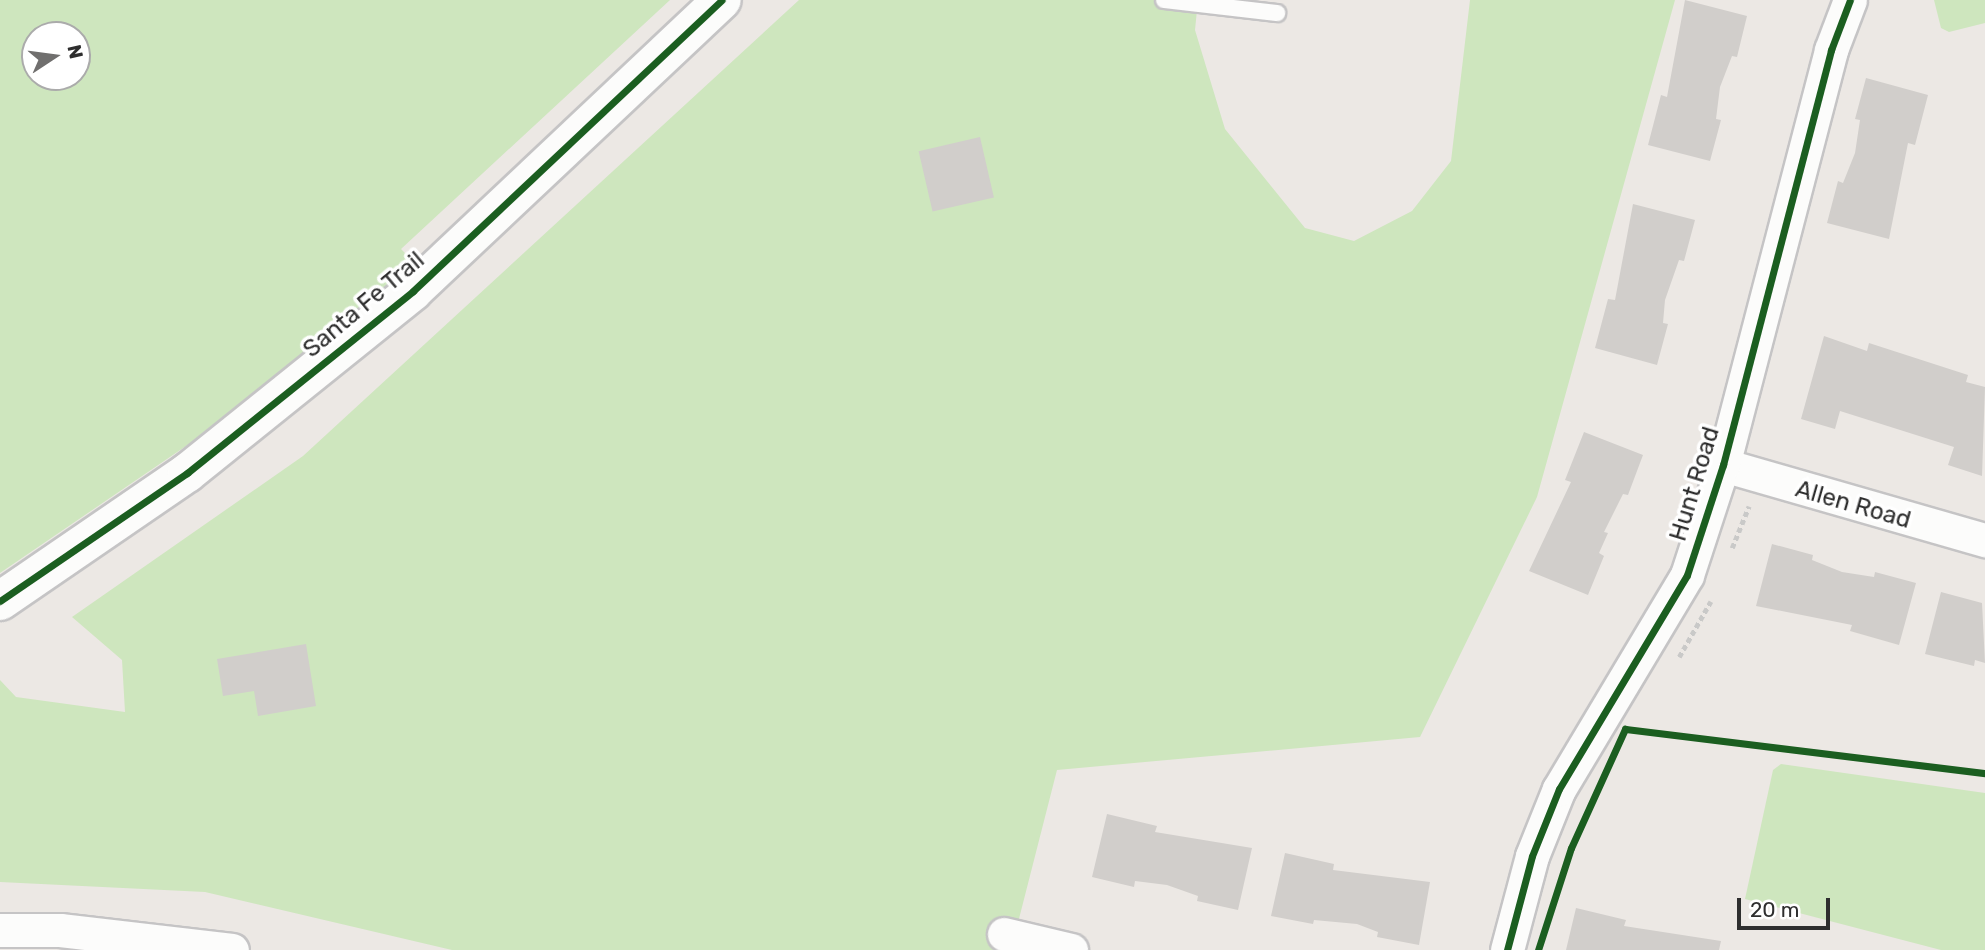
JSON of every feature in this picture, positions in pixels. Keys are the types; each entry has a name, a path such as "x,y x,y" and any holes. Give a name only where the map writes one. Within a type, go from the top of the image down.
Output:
{"street":[{"name":"Santa Fe Trail","path":"0,601 187,473 413,291 722,0"},
{"name":"Hunt Road","path":"1507,950 1532,856 1559,789 1687,575 1723,465 1831,50 1850,0"},
{"name":"Allen Road","path":"1723,465 1985,540"},
{"path":"0,930 60,930 232,950"},
{"path":"1004,934 1071,950"}],"lane":[{"path":"1164,0 1277,13"}],"green space":[{"path":"0,0 670,0 401,249 415,263 189,444 0,573"},
{"path":"799,0 1198,0 1195,30 1225,129 1305,228 1354,241 1412,211 1451,161 1470,0 1675,0 1537,497 1420,737 1057,770 1011,950 452,950 205,892 0,882 0,680 16,697 125,712 122,660 72,617 303,456"},
{"path":"1934,0 1985,0 1985,23 1949,32 1941,28"},
{"path":"1781,764 1985,793 1985,950 1941,950 1745,899 1773,770"}],"building":[{"path":"1685,0 1747,16 1737,57 1732,56 1720,87 1716,119 1721,120 1710,161 1648,145 1661,95 1667,97"},
{"path":"1866,78 1928,95 1915,145 1908,143 1889,239 1827,223 1838,181 1843,183 1855,153 1860,120 1855,119"},
{"path":"980,137 994,197 933,212 919,151"},
{"path":"1633,204 1695,220 1684,261 1679,260 1665,300 1663,323 1668,324 1657,365 1595,348 1608,299 1615,300"},
{"path":"1824,336 1867,351 1869,343 1968,375 1966,382 1985,387 1982,476 1948,465 1954,447 1840,411 1835,429 1801,419"},
{"path":"1584,432 1643,455 1628,495 1623,494 1604,532 1608,533 1599,553 1604,556 1588,595 1529,571 1571,482 1565,480"},
{"path":"1772,544 1813,555 1812,560 1842,572 1874,577 1875,572 1916,583 1899,645 1850,631 1852,625 1756,606"},
{"path":"1941,592 1982,603 1985,663 1975,660 1974,666 1925,654"},
{"path":"306,644 316,706 258,716 254,691 223,696 217,659"},
{"path":"1107,814 1157,826 1155,832 1252,848 1238,910 1197,901 1198,896 1167,885 1135,881 1134,887 1092,877"},
{"path":"1285,853 1334,864 1333,870 1430,882 1419,945 1377,937 1378,932 1357,924 1314,920 1313,924 1271,916"},
{"path":"1576,908 1626,920 1624,926 1721,941 1719,950 1566,950"}],"cycle path":[{"path":"0,601 187,473 413,291 722,0"},
{"path":"1507,950 1532,856 1559,789 1687,575 1723,465 1831,50 1850,0"},
{"path":"1538,950 1571,848 1625,729 1985,773"}]}
